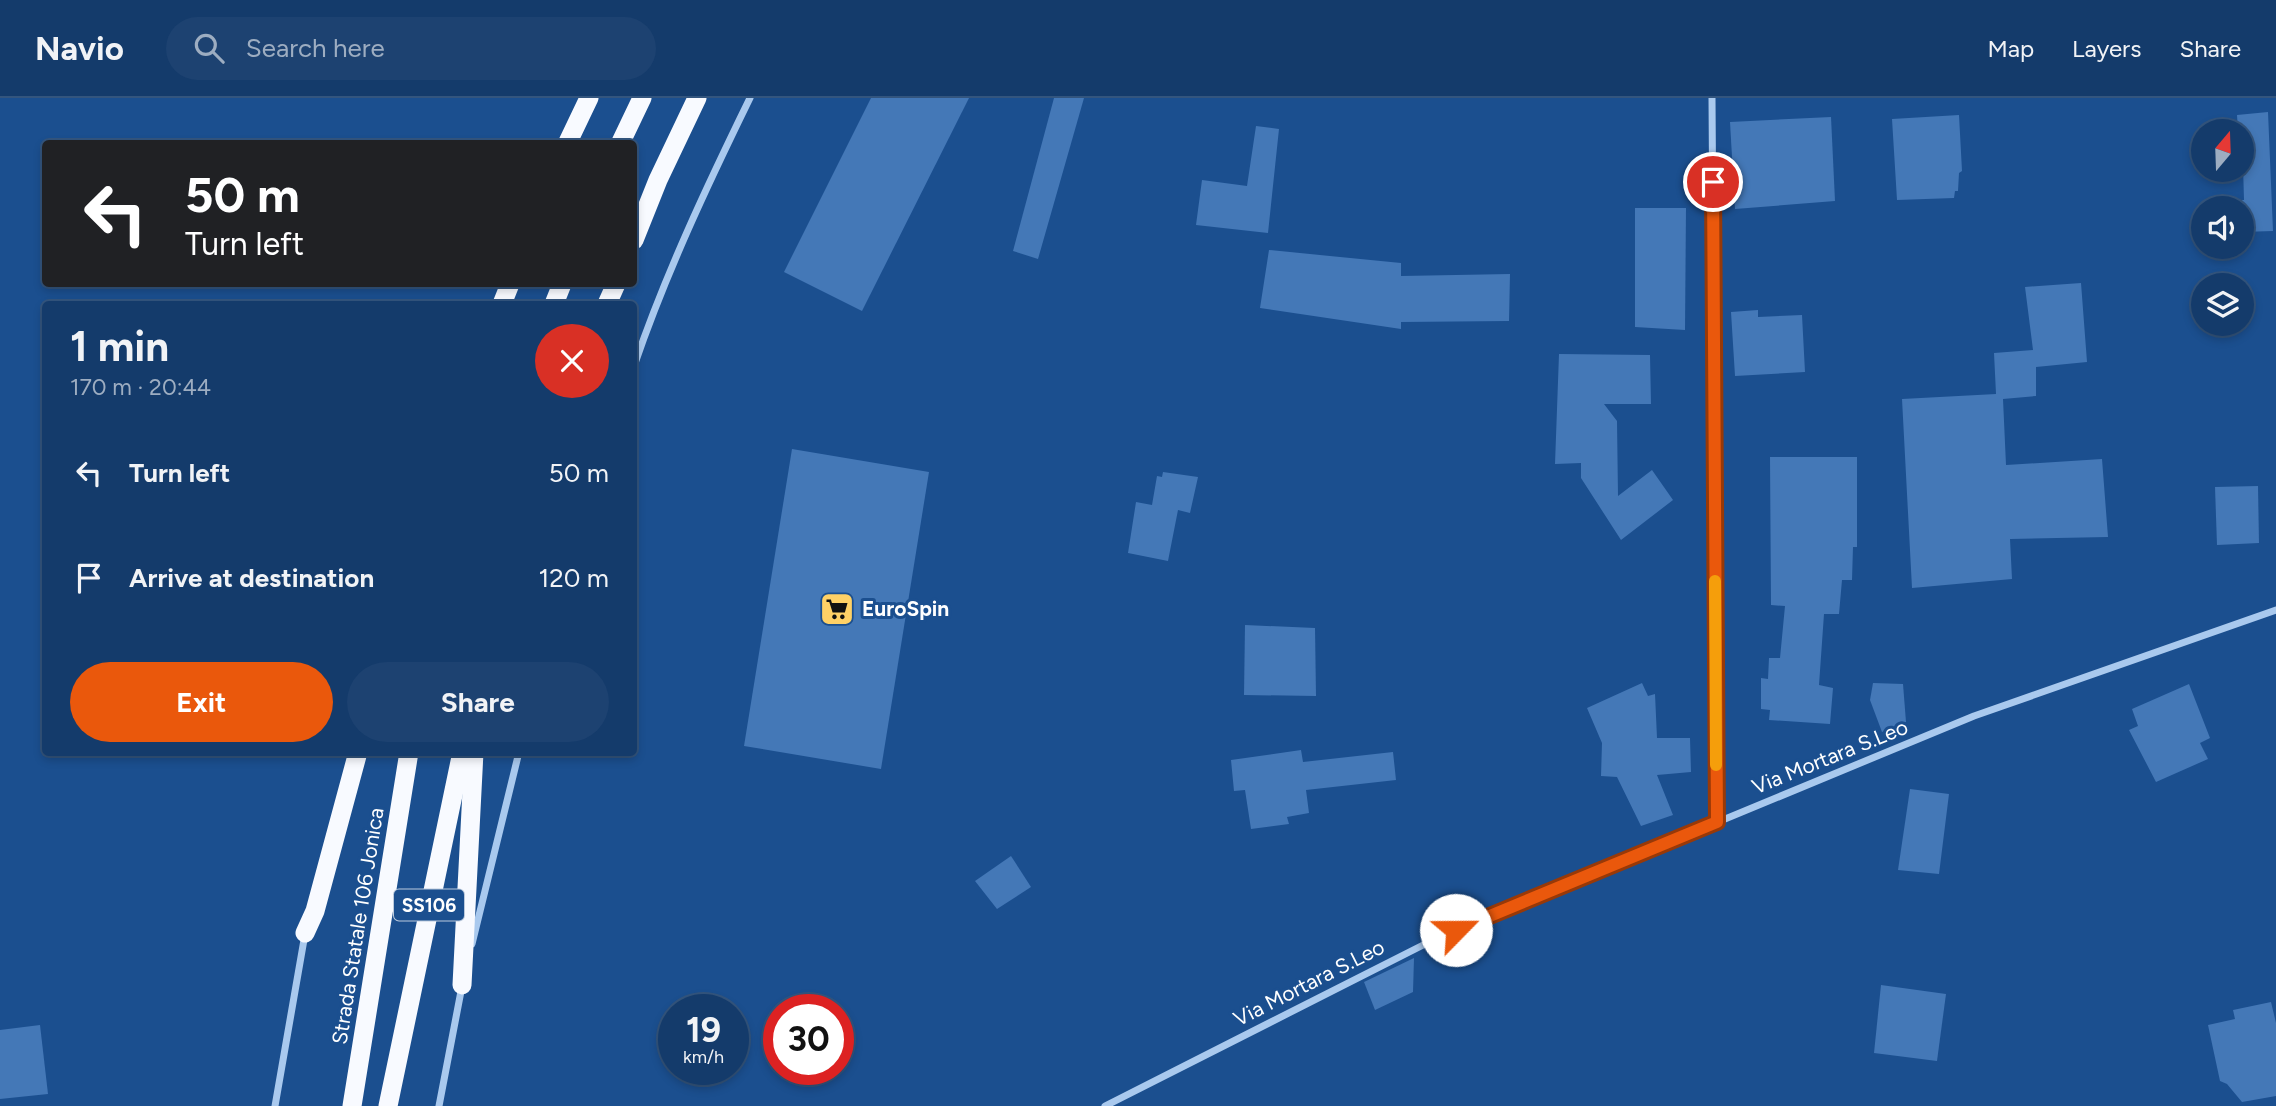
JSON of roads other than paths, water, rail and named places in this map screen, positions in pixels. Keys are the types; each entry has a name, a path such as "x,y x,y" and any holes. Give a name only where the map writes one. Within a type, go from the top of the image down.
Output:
{"highway":[{"path":"569,140 589,98"},
{"path":"622,140 642,98"},
{"path":"637,232 658,180 697,98"},
{"path":"305,933 315,911 357,756"},
{"name":"Strada Statale 106 Jonica","path":"352,1106 408,756"},
{"name":"SS106","path":"388,1106 461,756"},
{"path":"462,985 474,756"}],"street":[{"path":"637,357 649,320 698,204 750,98"},
{"path":"1712,98 1717,822"},
{"name":"Via Mortara S.Leo","path":"1105,1106 1435,939 1974,716 2276,610"},
{"path":"439,1106 462,985 518,756"},
{"path":"275,1106 305,933"}],"place":[{"name":"EuroSpin","path":"837,609"}]}
